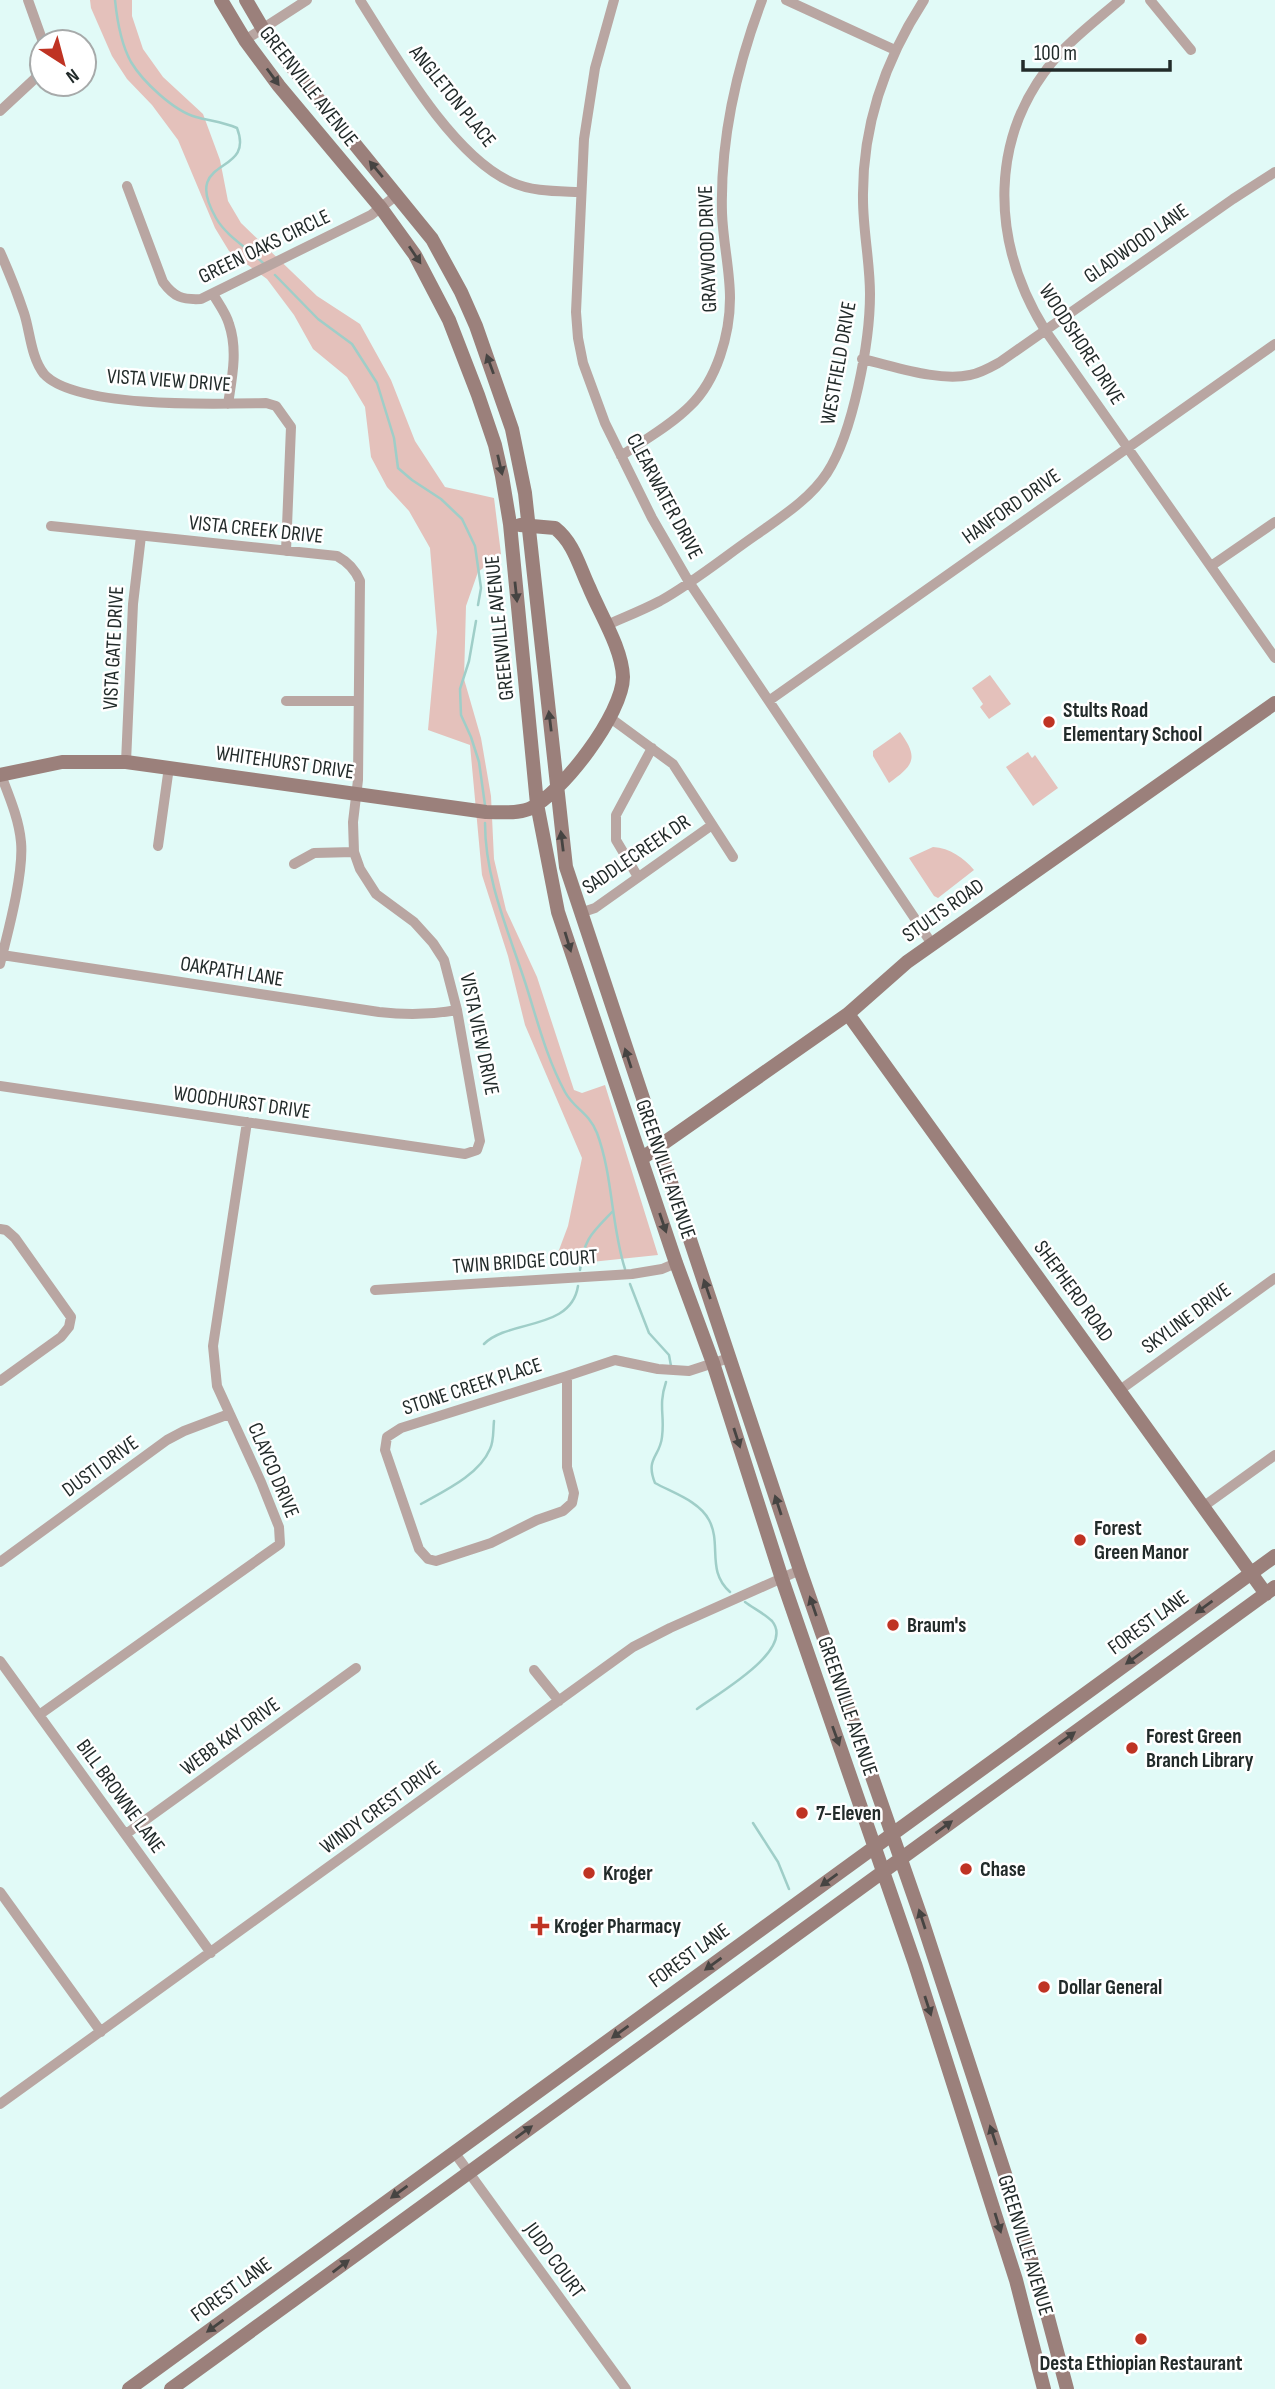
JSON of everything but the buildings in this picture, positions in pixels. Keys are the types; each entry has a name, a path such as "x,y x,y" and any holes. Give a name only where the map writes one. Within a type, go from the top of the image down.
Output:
{"main road":[{"name":"GREENVILLE AVENUE","path":"221,0 279,86 381,208 415,255 449,320 495,445 510,524 537,804 558,912 676,1263 713,1363 782,1579 884,1871 985,2179 1019,2291 1044,2389"},
{"name":"GREENVILLE AVENUE","path":"246,0 262,29 432,239 476,326 516,444 525,493 563,849 580,914 800,1570 893,1832 1005,2174 1042,2295 1066,2387"},
{"name":"WHITEHURST DRIVE","path":"0,774 62,762 126,762 486,812 517,812 537,804 557,789 580,762 610,717 622,689 623,675 607,625 564,535 555,528 510,524"},
{"name":"STULTS ROAD","path":"641,1159 848,1014 890,976 932,944 1275,703"},
{"name":"SHEPHERD ROAD","path":"848,1014 1252,1573 1271,1590"},
{"name":"FOREST LANE","path":"128,2389 1275,1556"},
{"path":"171,2389 1271,1590"},
{"path":"810,1661 822,1665 838,1704 851,1716"},
{"path":"1110,1674 1126,1695"},
{"path":"996,1757 1012,1778"},
{"path":"750,1937 772,1952"},
{"path":"652,2008 668,2028"},
{"path":"952,2078 972,2072"},
{"path":"562,2074 577,2094"},
{"path":"985,2179 1005,2174"},
{"path":"270,2286 285,2306"},
{"path":"1044,2389 1066,2387"}],"street":[{"path":"29,0 38,28"},
{"path":"246,40 307,0"},
{"name":"ANGLETON PLACE","path":"360,0 429,103 485,166 498,176 524,187 580,192"},
{"name":"CLEARWATER DRIVE","path":"614,0 598,55 587,108 580,192 576,312 583,363 621,456 652,518 689,582 932,944"},
{"name":"GRAYWOOD DRIVE","path":"621,456 692,404 705,386 723,343 729,320 730,296 722,215 723,166 735,81 762,0"},
{"path":"786,0 895,50"},
{"name":"WESTFIELD DRIVE","path":"607,625 661,600 792,509 826,474 839,451 849,424 869,319 863,170 870,126 882,82 895,50 924,0"},
{"name":"WOODSHORE DRIVE","path":"1120,0 1059,54 1041,79 1020,117 1006,162 1004,219 1014,266 1033,311 1045,330 1275,658"},
{"path":"1150,0 1191,50"},
{"path":"0,111 28,85"},
{"name":"GLADWOOD LANE","path":"862,359 938,375 972,375 1000,362 1233,199 1275,173"},
{"name":"GREEN OAKS CIRCLE","path":"127,186 163,282 172,294 187,300 201,299 213,294 371,215 397,195"},
{"name":"VISTA VIEW DRIVE","path":"0,252 24,313 37,362 44,373 54,381 76,390 109,397 156,402 266,403 276,406 291,427 286,551"},
{"path":"213,294 229,323 234,348 228,404"},
{"name":"HANFORD DRIVE","path":"770,700 1275,344"},
{"path":"1211,566 1275,522"},
{"name":"VISTA CREEK DRIVE","path":"51,526 337,556 346,561 360,581 356,793"},
{"name":"VISTA GATE DRIVE","path":"126,762 133,604 141,536"},
{"path":"286,701 358,701"},
{"path":"610,717 673,764 733,857"},
{"path":"638,877 616,840 616,815 652,747"},
{"path":"158,846 169,767"},
{"path":"0,774 17,820 21,842 21,863 1,959"},
{"name":"VISTA VIEW DRIVE","path":"356,793 354,852 360,869 376,894 414,922 444,960 457,1010 480,1132 477,1150"},
{"name":"SADDLECREEK DR","path":"580,914 595,908 712,825"},
{"path":"294,864 314,853 354,852"},
{"name":"OAKPATH LANE","path":"1,959 379,1012 421,1015 457,1010"},
{"name":"WOODHURST DRIVE","path":"0,1086 465,1154 477,1150"},
{"name":"CLAYCO DRIVE","path":"38,1714 280,1544 279,1527 217,1386 213,1346 247,1122"},
{"path":"0,1228 15,1238 71,1317 69,1327 61,1337 0,1381"},
{"name":"TWIN BRIDGE COURT","path":"375,1290 632,1274 662,1269 676,1263"},
{"name":"SKYLINE DRIVE","path":"1120,1390 1275,1278"},
{"name":"STONE CREEK PLACE","path":"567,1376 567,1467 574,1493 572,1503 563,1511 537,1520 491,1543 436,1561 428,1559 419,1549 398,1488 386,1450 387,1437 401,1428 615,1360 688,1371 729,1358"},
{"name":"DUSTI DRIVE","path":"0,1562 167,1440 229,1414"},
{"path":"1204,1506 1275,1455"},
{"name":"WINDY CREST DRIVE","path":"0,2104 634,1647 800,1570"},
{"name":"BILL BROWNE LANE","path":"0,1661 211,1953"},
{"name":"WEBB KAY DRIVE","path":"126,1834 356,1668"},
{"path":"534,1670 559,1701"},
{"path":"0,1892 101,2032"},
{"name":"JUDD COURT","path":"454,2152 626,2389"}],"shaded area":[{"path":"90,0 132,0 132,16 143,49 163,77 203,114 220,160 228,201 241,223 317,296 360,324 391,380 415,441 445,487 494,498 501,554 478,572 466,606 464,679 481,738 491,796 494,859 506,910 537,977 574,1090 582,1093 605,1085 658,1255 553,1266 568,1226 582,1158 525,1025 508,956 482,875 470,745 428,730 437,632 430,548 409,511 387,487 371,457 365,407 347,377 313,349 294,315 267,279 229,251 215,228 178,140 152,105 127,79 112,56"},
{"path":"990,675 1011,704 989,719 980,707 983,704 972,688"},
{"path":"900,732 910,748 911,761 904,771 889,783 873,756 873,751"},
{"path":"1028,752 1032,758 1035,755 1058,788 1033,806 1006,767"},
{"path":"933,847 956,854 974,870 938,898 909,858"}],"waterway":[{"path":"115,0 120,32 128,55 136,70 151,87 187,114 237,128 240,143 237,154 212,175 207,184 207,198 221,225 263,263"},
{"path":"275,275 318,319 352,344 377,383 394,438 398,468 441,499 462,519 475,546 481,588 478,605"},
{"path":"476,621 469,661 460,689 461,715 479,762 485,805"},
{"path":"485,823 493,884 547,1052 565,1092 597,1133 625,1269"},
{"path":"580,1270 590,1237 613,1211"},
{"path":"630,1284 649,1333 669,1355 671,1366"},
{"path":"484,1344 495,1336 552,1318 564,1311 573,1300 578,1286"},
{"path":"666,1382 662,1398 661,1444 652,1463 652,1475 655,1483 705,1513 713,1529 718,1575 730,1592"},
{"path":"421,1504 478,1467 491,1446 494,1421"},
{"path":"697,1709 751,1670 773,1645 776,1632 772,1621 745,1602"},
{"path":"753,1823 778,1862 789,1889"}],"place":[{"name":"Stults Road Elementary School","path":"1049,722"},
{"name":"Forest Green Manor","path":"1080,1540"},
{"name":"Braum's","path":"893,1625"},
{"name":"Forest Green Branch Library","path":"1132,1748"},
{"name":"7-Eleven","path":"802,1813"},
{"name":"Chase","path":"966,1869"},
{"name":"Kroger","path":"589,1873"},
{"name":"Kroger Pharmacy","path":"540,1926"},
{"name":"Dollar General","path":"1044,1987"},
{"name":"Desta Ethiopian Restaurant","path":"1141,2339"}]}
